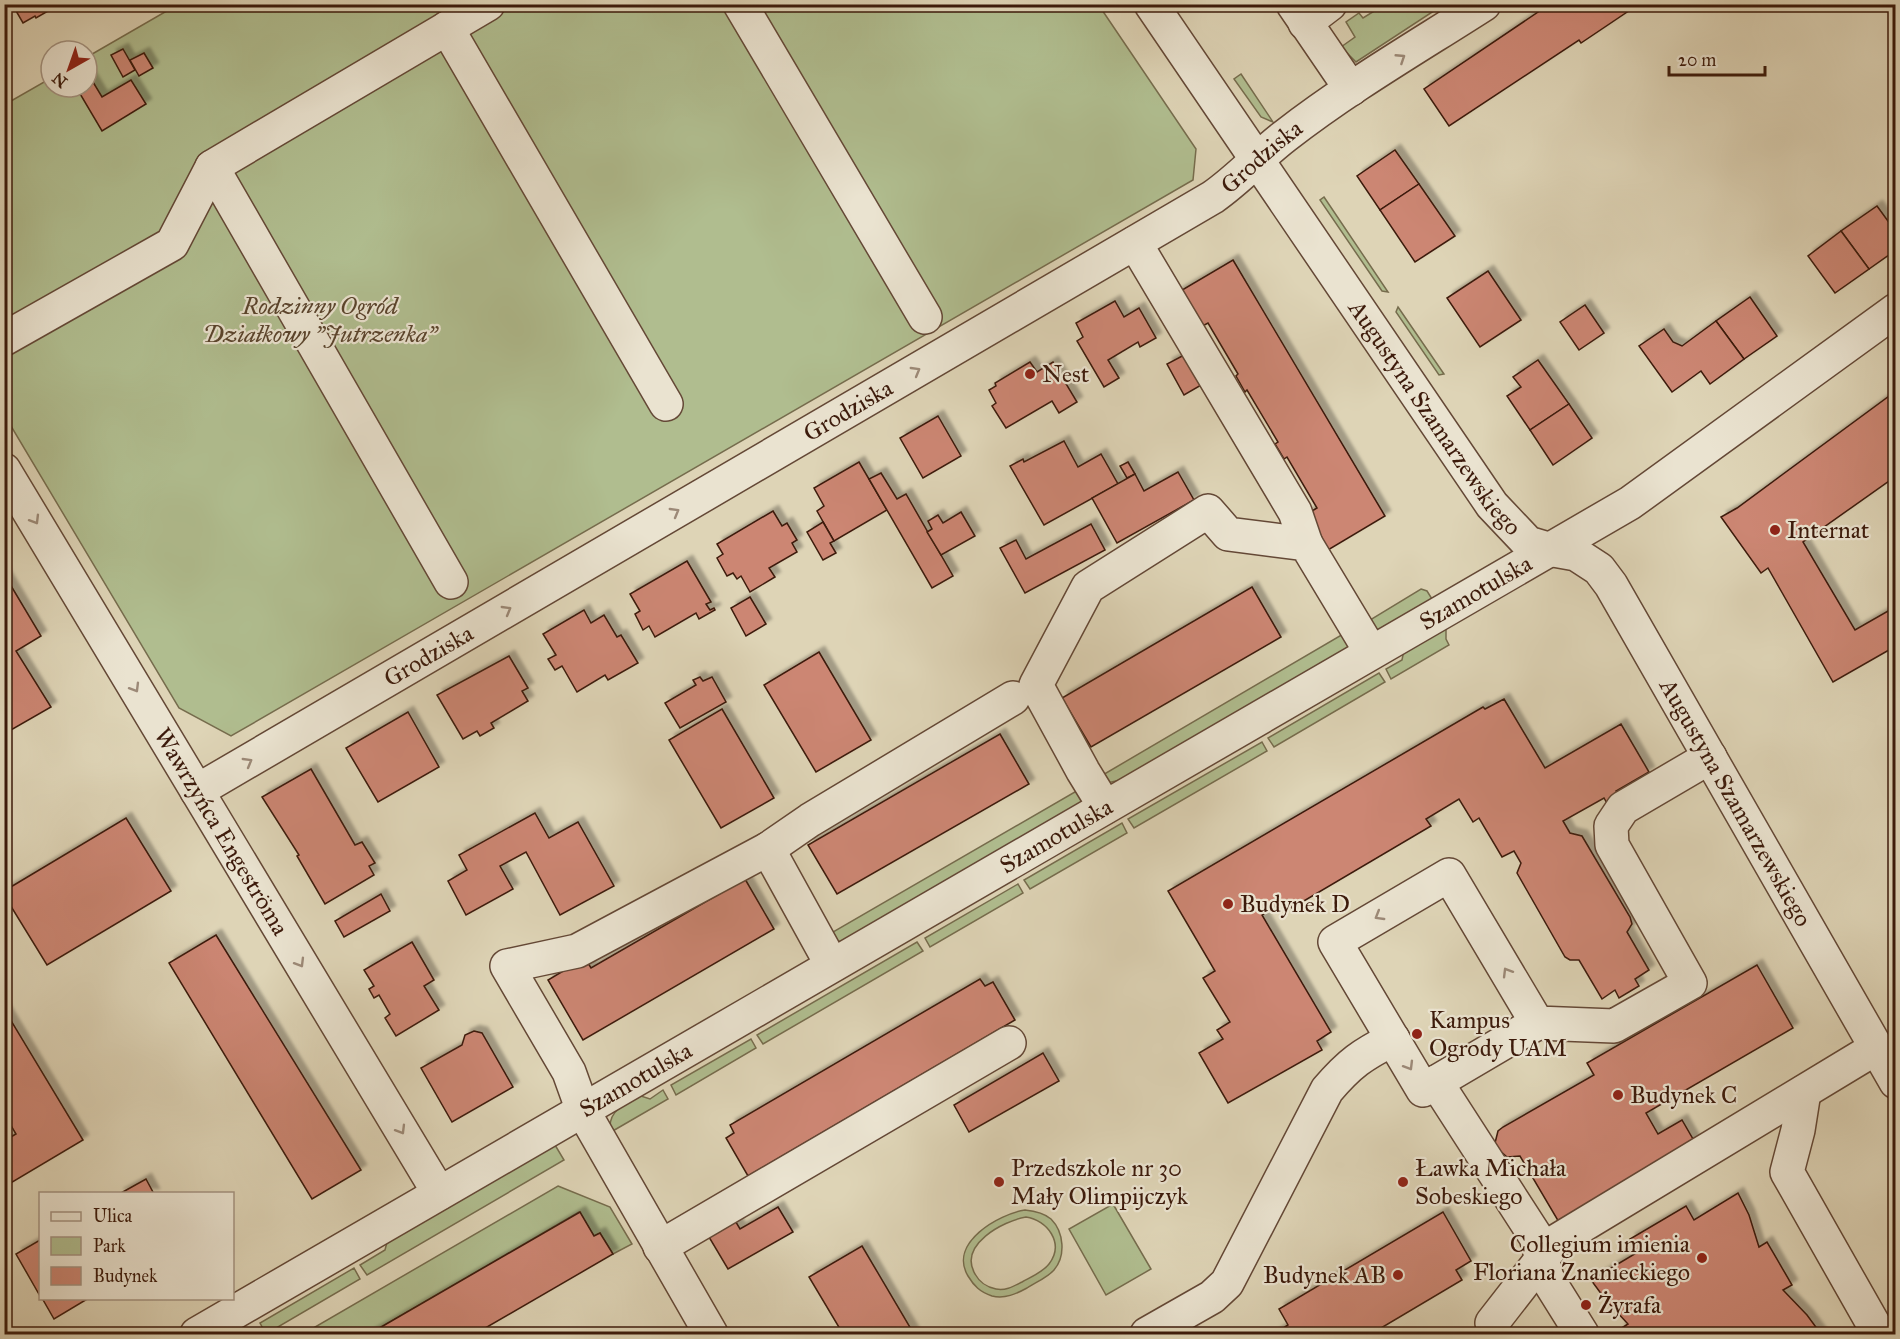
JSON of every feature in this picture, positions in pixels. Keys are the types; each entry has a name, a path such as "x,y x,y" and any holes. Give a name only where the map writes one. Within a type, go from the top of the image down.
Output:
{"street":[{"path":"4,339 172,244 212,167 488,4"},
{"path":"740,4 925,316"},
{"name":"Augustyna Szamarzewskiego","path":"1151,4 1477,486 1506,522 1527,543 1576,554 1599,569 1611,585 1896,1082"},
{"name":"Grodziska","path":"197,791 1233,184 1256,160 1286,135 1351,89 1484,4"},
{"path":"1309,11 1351,89"},
{"path":"447,28 666,404"},
{"path":"212,167 451,582"},
{"path":"1135,243 1295,512 1306,544 1371,652"},
{"name":"Szamotulska","path":"197,1335 1630,503 1896,310"},
{"name":"Wawrzyńca Engeströma","path":"4,470 439,1193"},
{"path":"1105,807 1036,685 1088,588 1208,511 1228,534 1306,544"},
{"path":"701,1331 660,1247 583,1111 569,1072 507,966 577,951 768,849 810,820 1013,698"},
{"path":"1537,1023 1449,875 1335,942 1423,1090 1537,1023 1614,1026 1690,983 1612,845 1611,826 1623,808 1710,757"},
{"path":"768,849 832,965"},
{"path":"1148,1335 1212,1297 1227,1283 1327,1090 1345,1069 1362,1055 1393,1039"},
{"path":"660,1247 1009,1043"},
{"path":"1492,1323 1555,1242 1876,1048"},
{"path":"1436,1082 1536,1237 1547,1278 1582,1335"},
{"path":"1804,1092 1798,1130 1786,1172 1879,1335"}],"green space":[{"name":"Rodzinny Ogród Działkowy \"Jutrzenka\"","path":"1098,4 1196,149 1193,180 231,736 179,708 5,416 4,105 39,85 39,99 99,99 99,50 177,5"},
{"path":"1384,5 1443,5 1356,62 1341,47 1355,37 1346,22 1359,13 1363,18"},
{"path":"1241,74 1273,122 1261,117 1234,79"},
{"path":"1324,197 1388,292 1382,291 1320,200"},
{"path":"1398,307 1444,374 1439,375 1396,312"},
{"path":"1421,589 1427,591 1432,599 1378,630 1374,631 1365,623"},
{"path":"1446,626 1446,639 1449,645 1391,679 1386,669 1402,660 1404,650"},
{"path":"1350,630 1352,646 1125,779 1107,783 1101,776"},
{"path":"1379,673 1385,682 1274,747 1268,738"},
{"path":"1262,742 1267,751 1134,828 1128,819"},
{"path":"1080,789 1083,793 1082,803 843,941 833,942 826,936"},
{"path":"1122,823 1127,833 1030,889 1024,880"},
{"path":"1018,884 1023,893 930,947 925,938"},
{"path":"917,942 923,951 763,1044 757,1035"},
{"path":"751,1039 756,1048 676,1095 671,1085"},
{"path":"663,1090 668,1099 611,1132 611,1119 617,1110 638,1095 650,1099"},
{"path":"555,1145 564,1160 367,1275 360,1265 385,1250 387,1242"},
{"path":"558,1186 610,1207 632,1244 613,1254 600,1233 594,1236 579,1212 369,1334 303,1334"},
{"path":"1113,1204 1151,1269 1106,1295 1069,1229"},
{"path":"1032,1211 1051,1219 1059,1230 1062,1251 1058,1264 1045,1278 1019,1292 1001,1297 992,1296 978,1288 968,1276 964,1264 965,1252 979,1232 1002,1217","holes":["1026,1217 1034,1219 1047,1228 1054,1241 1055,1248 1049,1264 1037,1274 1010,1288 996,1289 979,1280 971,1263 978,1244 995,1229 1017,1219"]},
{"path":"354,1268 360,1279 266,1334 260,1323"}],"building":[{"path":"12,4 53,4 55,7 23,23"},
{"path":"1550,4 1639,4 1581,43 1579,40 1449,126 1424,89"},
{"path":"123,49 135,70 123,77 111,55"},
{"path":"144,53 153,68 139,76 130,60"},
{"path":"131,80 146,104 102,131 83,99 99,99 99,92 102,97"},
{"path":"1395,150 1419,184 1380,210 1357,176"},
{"path":"1419,184 1455,236 1415,262 1380,210"},
{"path":"1877,206 1896,232 1896,250 1869,269 1841,231"},
{"path":"1841,231 1869,269 1835,293 1808,256"},
{"path":"1233,260 1385,516 1328,550 1307,514 1317,508 1287,457 1284,459 1275,444 1278,442 1247,390 1245,392 1236,376 1238,374 1208,323 1197,329 1177,293"},
{"path":"1488,271 1521,320 1480,347 1447,298"},
{"path":"1750,297 1777,336 1744,359 1716,321"},
{"path":"1115,301 1124,317 1139,308 1156,338 1140,347 1138,342 1108,360 1119,378 1104,387 1077,341 1083,337 1076,323"},
{"path":"1585,305 1604,333 1579,350 1560,322"},
{"path":"1716,321 1744,359 1710,384 1701,371 1672,392 1639,346 1664,329 1673,342 1682,346"},
{"path":"1186,354 1203,384 1184,395 1167,364"},
{"path":"1538,360 1569,404 1530,430 1507,396 1521,387 1513,377"},
{"path":"1030,362 1037,372 1053,362 1077,402 1059,413 1052,401 1006,428 992,406 996,403 989,390 996,386 995,383"},
{"name":"Internat","path":"1896,391 1896,476 1803,542 1855,630 1888,611 1896,625 1896,646 1833,682 1768,568 1761,573 1721,517 1737,508"},
{"path":"1569,404 1592,438 1553,465 1530,430"},
{"path":"938,416 961,456 923,478 900,438"},
{"path":"1064,441 1078,467 1101,454 1118,484 1044,525 1010,466 1023,459 1024,462"},
{"path":"859,462 887,510 834,541 817,511 824,506 814,488"},
{"path":"1128,462 1135,474 1127,478 1120,466"},
{"path":"1178,472 1194,500 1117,543 1092,498 1135,474 1144,491"},
{"path":"881,473 897,499 906,494 953,576 932,588 869,479"},
{"path":"773,511 782,526 787,523 797,540 792,543 797,552 769,568 775,577 750,592 741,576 737,579 733,573 727,576 717,558 723,554 717,544"},
{"path":"961,512 975,536 941,555 927,532 932,529 928,521 938,515 943,523"},
{"path":"823,522 834,541 830,543 836,553 823,560 807,532"},
{"path":"1091,524 1105,550 1025,593 1000,548 1016,540 1026,559"},
{"path":"687,561 711,602 706,604 710,610 714,608 715,610 699,619 696,613 655,637 649,626 643,630 635,614 640,611 630,594"},
{"path":"4,574 41,636 16,651 51,707 4,734"},
{"path":"1252,587 1281,637 1091,747 1062,698"},
{"path":"750,597 766,624 746,636 731,608"},
{"path":"584,610 591,623 604,615 617,637 621,635 638,663 608,680 605,675 577,692 562,666 555,670 548,659 556,655 543,634"},
{"path":"819,652 871,740 816,772 764,685"},
{"path":"509,656 528,688 522,691 528,701 491,723 494,728 480,736 477,731 463,739 437,695"},
{"path":"700,677 703,681 712,677 726,702 680,728 665,703 696,685 693,680"},
{"name":"Budynek D","path":"1504,699 1545,768 1621,724 1649,772 1616,791 1620,798 1608,805 1604,798 1563,821 1570,833 1582,836 1630,917 1632,924 1627,932 1649,970 1635,979 1639,986 1619,998 1615,990 1602,999 1579,960 1570,960 1565,957 1517,873 1521,863 1514,851 1502,857 1479,818 1473,822 1459,799 1426,819 1431,826 1292,908 1287,900 1262,915 1331,1032 1317,1041 1322,1050 1228,1103 1199,1053 1223,1039 1217,1030 1230,1022 1203,978 1215,971 1168,891 1483,707 1485,709"},
{"path":"722,709 774,798 721,828 669,740"},
{"path":"408,712 439,767 378,802 346,748"},
{"path":"1000,734 1029,784 837,894 808,845"},
{"path":"311,769 355,845 362,842 375,863 369,866 374,875 325,904 297,856 299,855 262,797"},
{"path":"535,813 549,838 578,822 614,886 560,915 526,852 500,866 513,889 466,915 448,881 467,870 459,855"},
{"path":"126,818 171,891 47,965 4,895 4,891"},
{"path":"745,879 774,929 583,1040 548,980 585,958 591,968"},
{"path":"381,894 390,911 344,937 335,921"},
{"path":"216,935 361,1170 312,1199 169,963"},
{"path":"412,942 434,980 424,986 439,1010 396,1036 385,1018 390,1014 379,995 374,998 369,989 374,986 364,970"},
{"name":"Budynek C","path":"1757,965 1793,1028 1646,1113 1658,1134 1682,1120 1697,1146 1560,1224 1520,1156 1507,1157 1498,1149 1495,1143 1498,1131 1594,1075 1587,1063"},
{"path":"980,979 985,986 993,982 1015,1020 748,1176 726,1138 734,1133 730,1125"},
{"path":"4,1009 83,1140 4,1187 4,1141 16,1134 4,1114"},
{"path":"474,1031 482,1033 513,1087 452,1122 421,1068 462,1045 465,1035"},
{"path":"1043,1053 1059,1081 969,1132 954,1105"},
{"path":"146,1179 153,1192 123,1192"},
{"name":"Collegium imienia Floriana Znanieckiego","path":"1738,1193 1749,1215 1759,1247 1767,1242 1792,1285 1783,1290 1807,1315 1821,1334 1623,1334 1620,1329 1628,1324 1591,1280 1638,1252 1630,1239 1686,1206 1694,1220"},
{"path":"778,1207 793,1232 728,1269 706,1232 733,1217 740,1229"},
{"path":"580,1212 594,1236 600,1233 613,1254 475,1334 369,1334"},
{"name":"Budynek AB","path":"1443,1212 1471,1261 1456,1270 1462,1280 1371,1334 1274,1334 1288,1325 1279,1309"},
{"path":"39,1241 39,1294 16,1254"},
{"path":"862,1246 914,1334 843,1334 809,1277"},
{"path":"43,1300 86,1300 54,1319"}],"place":[{"name":"Nest","path":"1030,374"},
{"name":"Internat","path":"1775,530"},
{"name":"Budynek D","path":"1228,904"},
{"name":"Kampus Ogrody UAM","path":"1417,1034"},
{"name":"Budynek C","path":"1618,1095"},
{"name":"Przedszkole nr 30 Mały Olimpijczyk","path":"999,1182"},
{"name":"Ławka Michała Sobeskiego","path":"1403,1182"},
{"name":"Collegium imienia Floriana Znanieckiego","path":"1702,1258"},
{"name":"Budynek AB","path":"1398,1275"},
{"name":"Żyrafa","path":"1586,1305"}]}
